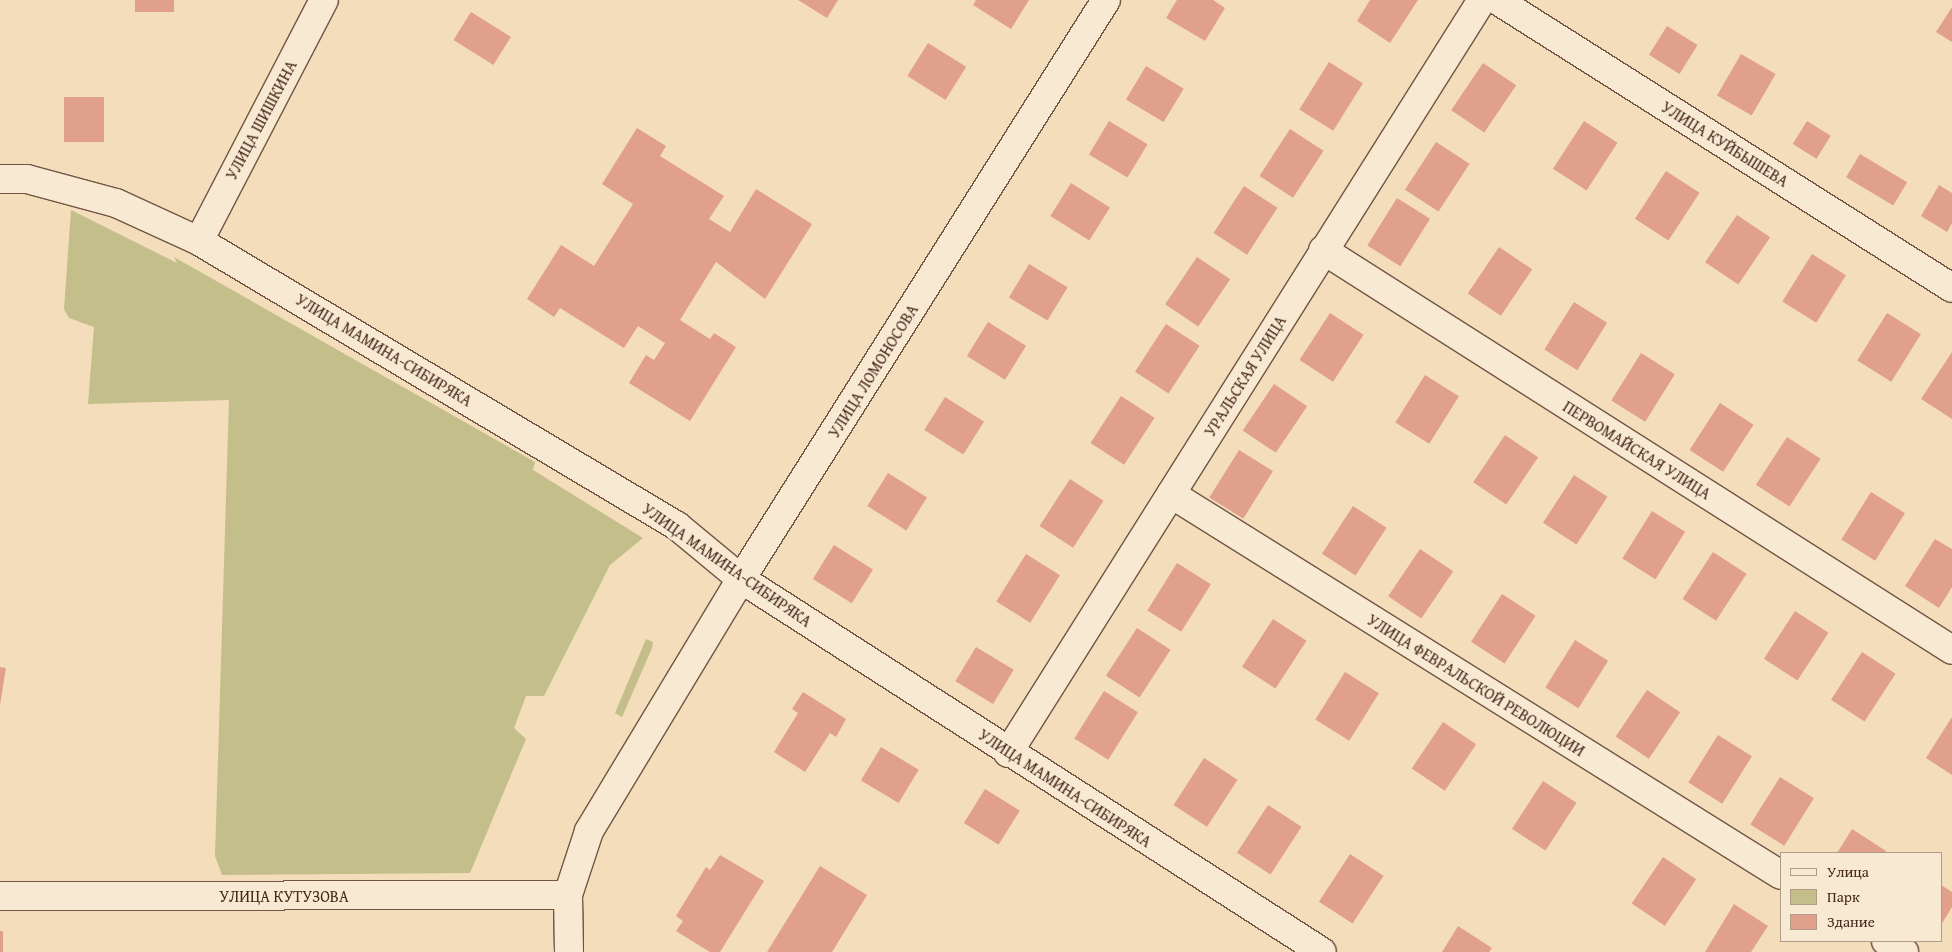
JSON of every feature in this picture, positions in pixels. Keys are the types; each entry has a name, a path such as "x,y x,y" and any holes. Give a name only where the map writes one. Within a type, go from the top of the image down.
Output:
{"street":[{"name":"УЛИЦА ШИШКИНА","path":"199,241 324,0"},
{"name":"УЛИЦА ЛОМОНОСОВА","path":"569,952 568,895 589,831 742,579 1106,0"},
{"name":"УРАЛЬСКАЯ УЛИЦА","path":"1008,753 1482,0"},
{"name":"УЛИЦА КУЙБЫШЕВА","path":"1497,0 1952,288"},
{"name":"УЛИЦА МАМИНА-СИБИРЯКА","path":"0,179 27,179 116,203 199,241 677,526 742,579 1008,753 1322,952"},
{"name":"ПЕРВОМАЙСКАЯ УЛИЦА","path":"1323,250 1952,650"},
{"name":"УЛИЦА ФЕВРАЛЬСКОЙ РЕВОЛЮЦИИ","path":"1171,494 1780,874"},
{"name":"УЛИЦА КУТУЗОВА","path":"0,896 568,895"},
{"path":"1888,942 1904,952"}],"green space":[{"path":"71,210 177,263 174,257 535,462 533,470 643,538 610,565 544,696 526,696 514,728 526,739 470,873 222,875 215,856 229,400 88,404 94,327 69,318 64,309"},
{"path":"646,639 653,642 652,648 622,717 615,713"}],"building":[{"path":"135,0 174,0 174,12 135,12"},
{"path":"798,0 838,0 827,18"},
{"path":"976,0 1029,0 1011,29 973,5"},
{"path":"1177,0 1213,0 1225,8 1205,41 1166,18"},
{"path":"1370,0 1418,0 1390,43 1357,21"},
{"path":"1952,7 1952,42 1936,32"},
{"path":"471,12 511,37 493,65 454,40"},
{"path":"1667,26 1698,45 1680,74 1649,55"},
{"path":"928,43 966,67 945,100 907,76"},
{"path":"1741,54 1776,74 1752,116 1717,96"},
{"path":"1329,62 1363,83 1333,131 1299,109"},
{"path":"1483,63 1516,85 1484,133 1451,110"},
{"path":"1146,66 1184,89 1164,122 1126,99"},
{"path":"64,97 104,97 104,142 64,142"},
{"path":"1109,121 1148,144 1127,178 1089,154"},
{"path":"1584,121 1618,143 1587,191 1553,169"},
{"path":"1807,121 1831,136 1816,159 1793,144"},
{"path":"637,128 666,146 660,156 724,196 709,219 730,232 756,189 812,224 765,299 716,262 680,320 710,339 714,333 736,347 690,421 629,383 646,355 654,360 665,343 638,326 624,348 560,308 554,317 527,299 561,245 594,266 633,204 602,184"},
{"path":"1290,129 1324,151 1293,198 1260,176"},
{"path":"1436,142 1470,164 1439,212 1405,190"},
{"path":"1860,154 1907,182 1893,205 1846,177"},
{"path":"1666,171 1700,193 1669,241 1635,219"},
{"path":"1071,183 1110,207 1089,240 1050,216"},
{"path":"1939,185 1952,193 1952,223 1947,232 1921,216"},
{"path":"1244,186 1278,208 1247,255 1214,233"},
{"path":"1397,198 1430,219 1400,266 1367,245"},
{"path":"1737,215 1770,237 1738,285 1705,262"},
{"path":"1499,247 1532,269 1501,316 1468,293"},
{"path":"1812,254 1846,275 1816,323 1782,301"},
{"path":"1197,257 1230,279 1198,327 1165,304"},
{"path":"1029,264 1068,287 1047,321 1009,297"},
{"path":"1574,302 1607,323 1577,370 1544,349"},
{"path":"1330,313 1364,335 1333,382 1300,360"},
{"path":"1887,313 1921,334 1891,382 1857,360"},
{"path":"988,322 1026,346 1005,380 967,356"},
{"path":"1166,324 1200,346 1169,394 1135,372"},
{"path":"1952,352 1952,419 1921,399"},
{"path":"1641,353 1675,374 1645,422 1611,400"},
{"path":"1425,375 1459,396 1429,444 1395,422"},
{"path":"1274,384 1307,406 1276,453 1243,430"},
{"path":"1121,396 1155,418 1124,465 1091,443"},
{"path":"945,397 984,421 963,454 924,430"},
{"path":"1720,403 1754,425 1723,472 1690,450"},
{"path":"1505,435 1538,457 1506,505 1473,482"},
{"path":"1787,437 1821,459 1790,507 1756,485"},
{"path":"1239,450 1273,471 1243,519 1209,497"},
{"path":"888,473 927,497 906,530 867,506"},
{"path":"1574,475 1608,497 1577,545 1543,523"},
{"path":"1070,479 1104,501 1073,548 1040,526"},
{"path":"1871,492 1905,513 1875,561 1841,539"},
{"path":"1353,506 1387,528 1356,576 1322,554"},
{"path":"1652,511 1685,532 1655,579 1622,558"},
{"path":"1935,539 1952,549 1952,587 1939,608 1905,586"},
{"path":"834,545 873,569 852,603 813,579"},
{"path":"1420,549 1453,571 1421,619 1388,596"},
{"path":"1713,552 1747,574 1716,621 1683,599"},
{"path":"1026,554 1060,575 1030,623 996,601"},
{"path":"1177,563 1211,584 1181,632 1147,610"},
{"path":"1502,594 1536,616 1505,664 1471,642"},
{"path":"1795,611 1829,633 1798,681 1764,659"},
{"path":"1273,619 1307,641 1276,689 1242,667"},
{"path":"1137,628 1171,650 1140,698 1106,676"},
{"path":"1575,640 1608,661 1578,708 1545,687"},
{"path":"976,647 1014,670 993,704 955,681"},
{"path":"1862,652 1896,674 1865,722 1831,700"},
{"path":"0,667 6,668 0,705"},
{"path":"1345,672 1379,693 1349,741 1315,719"},
{"path":"1647,690 1680,712 1649,759 1616,736"},
{"path":"1104,691 1138,712 1108,760 1074,738"},
{"path":"803,692 846,719 836,737 830,733 805,772 774,752 798,713 792,709"},
{"path":"1952,717 1952,775 1926,758"},
{"path":"1443,722 1476,744 1445,791 1412,768"},
{"path":"1718,735 1752,756 1722,804 1688,782"},
{"path":"881,747 919,770 899,803 861,780"},
{"path":"1204,758 1238,780 1207,827 1174,805"},
{"path":"1780,777 1814,798 1784,846 1750,824"},
{"path":"1543,781 1577,803 1546,851 1512,829"},
{"path":"985,789 1020,811 999,845 964,823"},
{"path":"1268,805 1302,827 1271,875 1237,853"},
{"path":"1852,829 1886,851 1886,852 1838,852"},
{"path":"1350,854 1384,876 1353,924 1319,902"},
{"path":"720,855 764,881 720,952 710,952 676,931 683,921 676,916 706,867 710,870"},
{"path":"1663,857 1696,879 1665,926 1632,903"},
{"path":"820,866 867,895 832,952 767,952"},
{"path":"1942,886 1952,892 1952,907 1942,923"},
{"path":"1734,904 1768,926 1751,952 1705,952"},
{"path":"1458,926 1492,948 1489,952 1442,952"},
{"path":"0,931 3,931 3,952 0,952"}]}
